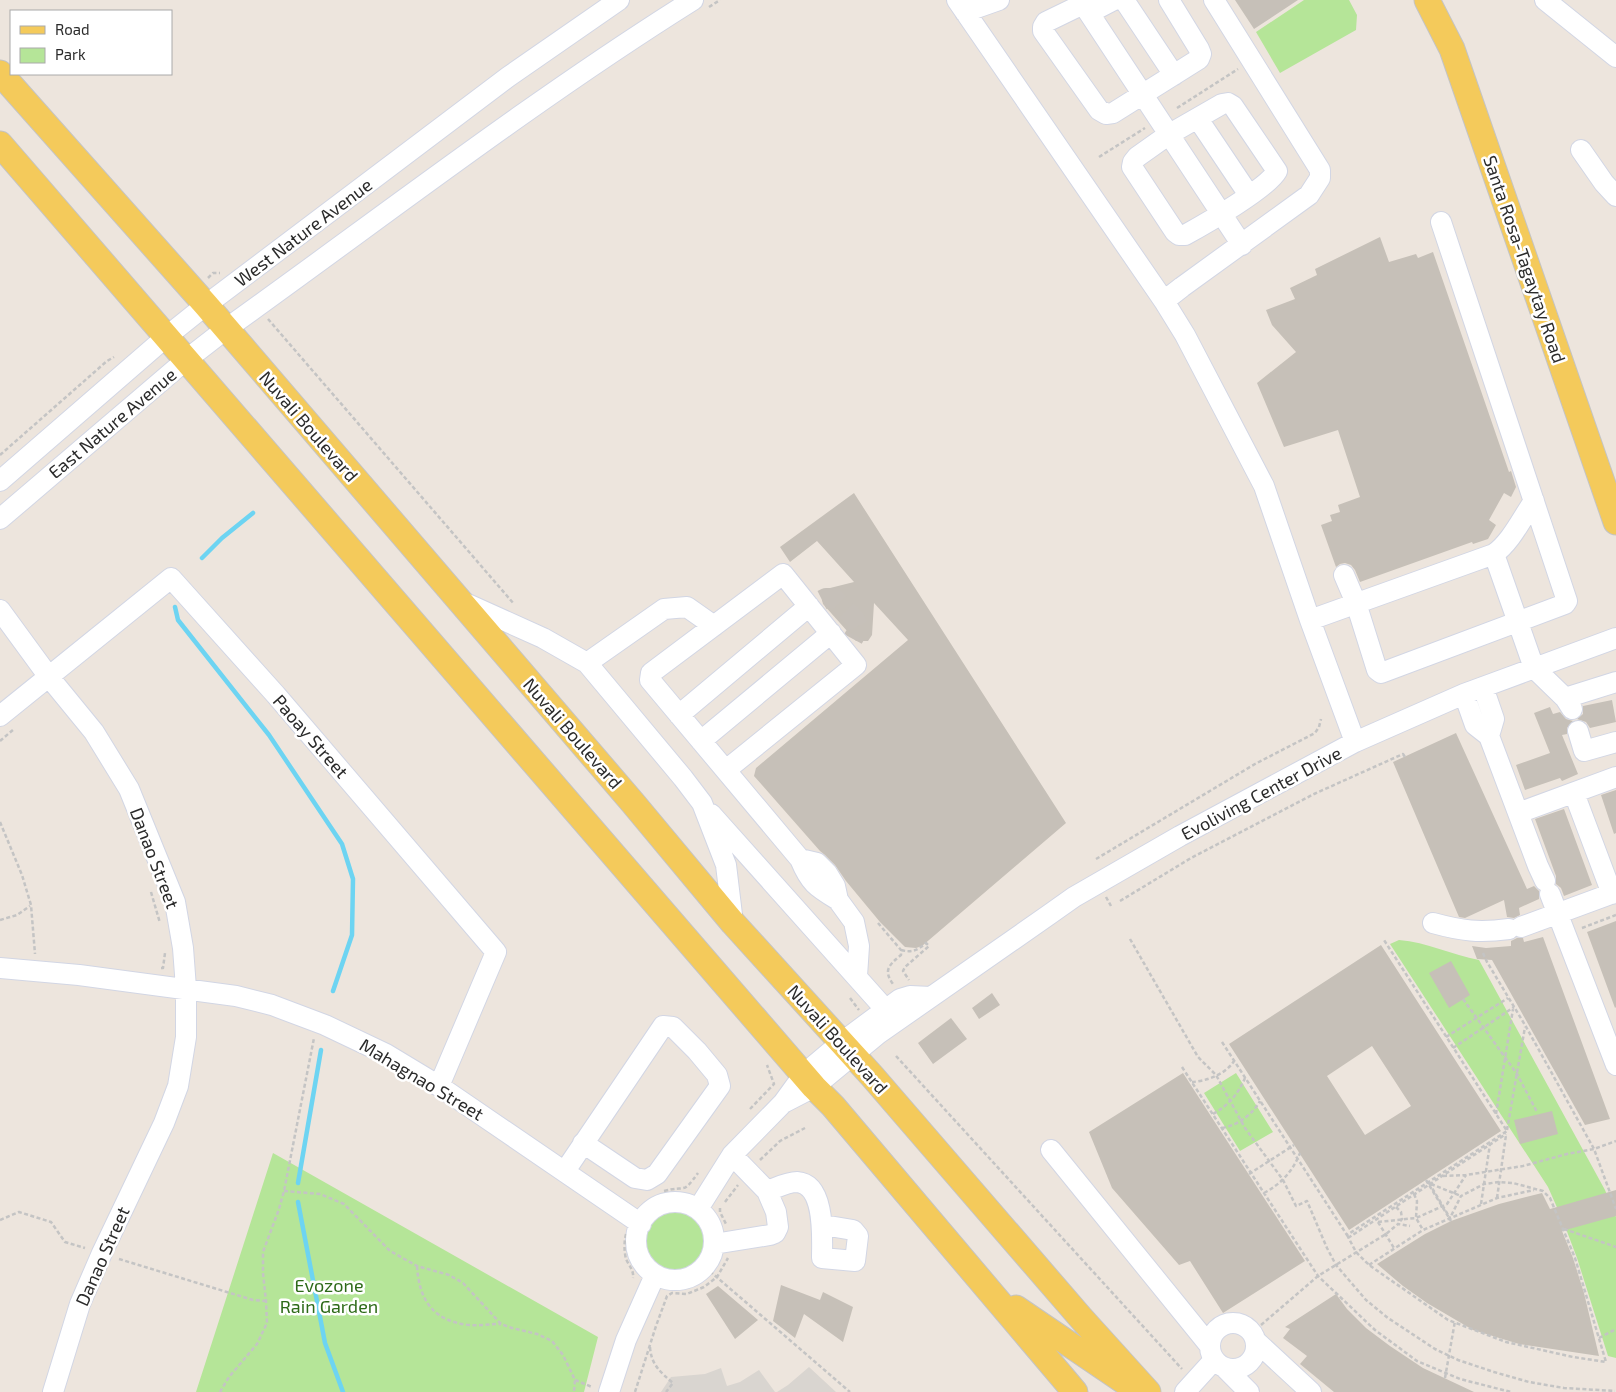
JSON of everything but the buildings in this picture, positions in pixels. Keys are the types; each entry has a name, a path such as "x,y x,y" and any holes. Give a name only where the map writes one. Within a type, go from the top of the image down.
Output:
{"main road":[{"name":"Santa Rosa-Tagaytay Road","path":"1432,2 1452,49 1616,522"},
{"name":"Nuvali Boulevard","path":"0,73 206,305 633,803 733,923 847,1049 1081,1318 1148,1392"},
{"path":"0,144 833,1106 1075,1392"},
{"path":"991,1292 1140,1392"}],"street":[{"name":"West Nature Avenue","path":"0,481 166,337 206,305 508,77 619,0"},
{"name":"West Nature Avenue","path":"226,329 542,100 693,0"},
{"path":"999,0 961,6 1164,301 1184,335 1264,486 1310,620 1355,742"},
{"path":"1114,0 1085,6 1046,22 1043,27 1043,31 1099,110 1106,114 1113,113 1174,75 1198,59 1201,54 1170,0"},
{"path":"1124,0 1174,75"},
{"path":"1164,301 1309,195 1320,178 1320,170 1214,0"},
{"path":"1545,0 1616,57"},
{"path":"1085,6 1242,245"},
{"path":"1228,103 1233,106 1277,171 1271,180 1185,236 1174,232 1132,167 1137,157 1168,135 1198,119 1222,104 1228,103"},
{"path":"1198,119 1249,195"},
{"path":"1581,150 1604,183 1616,196"},
{"path":"1344,575 1356,603 1377,670 1381,673 1565,604 1567,601 1441,222"},
{"name":"East Nature Avenue","path":"0,519 186,360 226,329"},
{"path":"1310,620 1494,554 1509,539 1534,500"},
{"path":"1494,554 1534,668 1568,703 1616,682"},
{"path":"726,770 856,665 842,640 814,605 783,574 651,673 650,680 800,859 817,863 827,873 835,886 838,900 854,922 859,946 857,976"},
{"name":"Paoay Street","path":"7,722 49,677 171,578 276,695 496,952 440,1086"},
{"path":"457,599 543,638 587,663 702,803 886,1010"},
{"path":"679,714 814,605"},
{"path":"587,663 664,609 687,608 714,626"},
{"name":"Danao Street","path":"0,610 49,677 94,732 129,789 174,902 183,948 186,988 186,1037 178,1086 164,1123 102,1253 80,1304 53,1392"},
{"name":"Evoliving Center Drive","path":"847,1049 878,1034 1074,897 1180,836 1355,742 1464,694 1616,638"},
{"path":"701,741 842,640"},
{"path":"1483,687 1494,719 1489,736"},
{"path":"1464,694 1476,725 1489,736 1616,1065"},
{"path":"1578,731 1584,751 1616,742"},
{"path":"1518,813 1616,778"},
{"path":"1433,923 1457,930 1476,932 1515,928 1614,893 1574,793"},
{"path":"702,803 726,865 733,923"},
{"name":"Mahagnao Street","path":"0,968 186,988 236,996 272,1005 318,1022 386,1054 440,1086 636,1221"},
{"name":"Evoliving Center Drive","path":"698,1209 732,1156 783,1103 847,1049 886,1010 900,999 910,996 931,997"},
{"path":"564,1171 663,1026 673,1027 697,1051 716,1075 720,1086 657,1174 647,1180 635,1178 584,1143"},
{"path":"1051,1150 1217,1358 1249,1392"},
{"path":"722,1243 714,1236 708,1219 698,1209 686,1203 673,1202 661,1204 636,1221 637,1251 641,1260 647,1269 655,1275 673,1281 711,1272 710,1260 722,1243 775,1233 778,1227 776,1212 767,1191 732,1156"},
{"path":"767,1191 789,1183 799,1182 809,1188 817,1198 823,1225"},
{"path":"601,1390 655,1275"},
{"path":"1254,1337 1256,1350 1254,1358 1242,1368 1234,1370 1217,1358 1214,1332 1226,1324 1241,1324 1311,1392"},
{"path":"1190,1387 1217,1358"}],"path":[{"path":"0,455 107,361 121,353"},
{"path":"1096,859 1254,764 1314,733 1319,727 1321,719"},
{"path":"0,740 7,722"},
{"path":"1120,900 1191,858 1314,794 1403,754 1405,757"},
{"path":"0,822 22,875 31,905 36,971"},
{"path":"150,890 160,926"},
{"path":"0,920 16,915 31,905"},
{"path":"1579,929 1616,916"},
{"path":"878,923 901,950 914,951 926,943 929,946 905,967 903,971 910,981"},
{"path":"1130,939 1198,1057 1216,1075 1245,1128 1283,1180 1296,1206 1307,1201 1336,1265 1366,1300 1388,1318 1435,1349 1458,1360 1529,1382 1564,1388 1615,1391"},
{"path":"1384,940 1506,1132"},
{"path":"897,990 889,978 888,970 890,964 901,955 901,950"},
{"path":"153,967 163,968 165,951"},
{"path":"1483,953 1594,1149 1616,1209"},
{"path":"1446,1037 1508,998"},
{"path":"1464,999 1517,1074 1537,1112"},
{"path":"1453,1048 1514,1007"},
{"path":"1496,1114 1514,1007"},
{"path":"220,1392 228,1377 257,1344 267,1323 263,1252 284,1191 318,1022"},
{"path":"1497,1198 1506,1132 1525,1026"},
{"path":"1222,1042 1356,1252 1369,1265 1448,1320 1506,1342 1572,1357 1606,1362 1575,1258 1550,1198 1543,1191 1513,1183 1484,1184 1461,1196 1451,1219"},
{"path":"896,1056 1190,1387"},
{"path":"1192,1082 1216,1075 1228,1069 1234,1061"},
{"path":"1182,1067 1318,1276 1376,1330 1418,1361 1460,1379 1511,1392"},
{"path":"1213,1114 1231,1102 1238,1093 1245,1078"},
{"path":"750,1110 774,1084"},
{"path":"1222,1128 1241,1121 1260,1101"},
{"path":"1347,1236 1377,1220 1424,1187 1428,1182 1442,1176 1506,1132"},
{"path":"1347,1236 1506,1132"},
{"path":"1442,1176 1466,1175 1523,1166 1594,1149 1616,1141"},
{"path":"1481,1205 1490,1144"},
{"path":"1248,1174 1294,1145"},
{"path":"1264,1193 1283,1180 1291,1171 1300,1153"},
{"path":"660,1192 688,1187 698,1173"},
{"path":"1377,1220 1416,1218 1447,1204 1466,1175"},
{"path":"1428,1182 1461,1196"},
{"path":"1428,1182 1451,1219"},
{"path":"1428,1182 1451,1219"},
{"path":"1398,1202 1424,1187"},
{"path":"1369,1265 1423,1230 1497,1198 1536,1190"},
{"path":"284,1191 320,1194 344,1204 357,1215 390,1251 417,1266 449,1276 462,1283 500,1324"},
{"path":"1414,1194 1417,1201 1416,1218 1423,1230"},
{"path":"1396,1206 1402,1220"},
{"path":"635,1392 667,1296 672,1293 687,1294 704,1287 711,1272 727,1261 722,1243 728,1228 720,1208"},
{"path":"0,1220 19,1212 51,1222 65,1242 253,1300 266,1301"},
{"path":"1377,1220 1394,1248"},
{"path":"1254,1337 1318,1276 1386,1234 1402,1220"},
{"path":"630,1285 634,1278 634,1272 626,1257 624,1240 636,1221"},
{"path":"1398,1224 1410,1226"},
{"path":"1564,1229 1616,1247"},
{"path":"417,1266 418,1284 423,1295 429,1306 441,1316 453,1322 470,1325 500,1324 552,1340 563,1355 575,1380 574,1392"},
{"path":"711,1272 850,1392"},
{"path":"1445,1378 1455,1321"},
{"path":"1599,1338 1616,1328"},
{"path":"650,1344 651,1358 660,1372 672,1383 666,1392"},
{"path":"591,1392 601,1390"}],"green space":[{"path":"1304,0 1349,0 1357,15 1356,30 1280,73 1256,32"},
{"path":"1399,940 1420,943 1479,960 1605,1190 1616,1217 1616,1358 1608,1356 1577,1258 1548,1187 1390,944"},
{"path":"1236,1073 1273,1132 1240,1151 1204,1093"},
{"name":"Evozone Rain Garden","path":"273,1153 598,1337 584,1392 196,1392"},
{"path":"675,1211 692,1216 700,1224 705,1241 700,1258 692,1266 675,1271 658,1266 650,1258 645,1241 650,1224 658,1216"}],"shaded area":[{"path":"809,1367 836,1392 777,1392 788,1385"},
{"path":"721,1368 727,1386 740,1382 759,1370 775,1392 661,1392 671,1377 705,1374"}],"waterway":[{"path":"202,558 222,538 253,513"},
{"path":"175,607 178,620 269,735 342,844 353,879 352,935 333,991"},
{"path":"298,1183 321,1050"},
{"path":"298,1202 325,1343 343,1392"}],"tunnel":[{"path":"822,600 834,598 855,619 859,628 853,639"}]}
